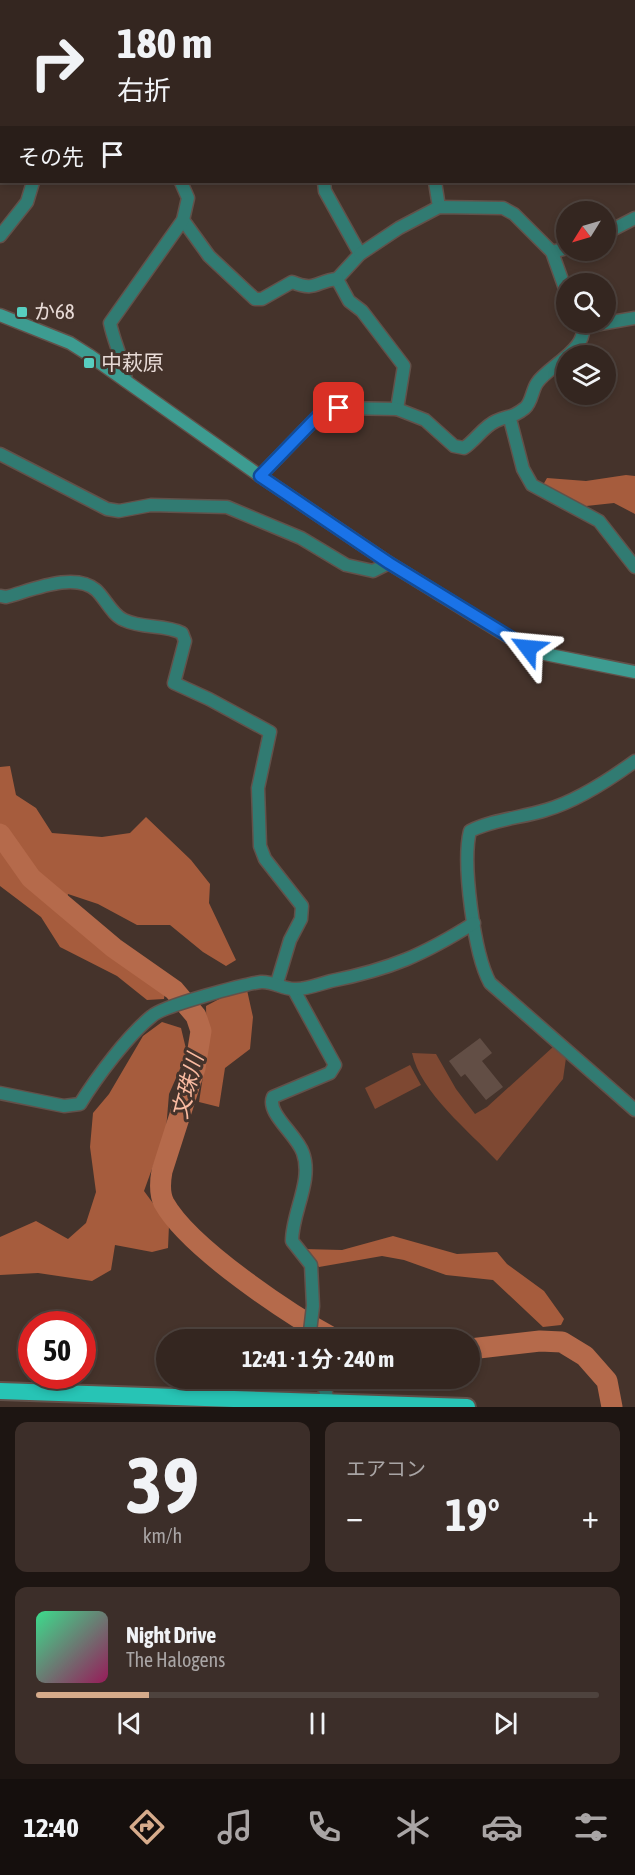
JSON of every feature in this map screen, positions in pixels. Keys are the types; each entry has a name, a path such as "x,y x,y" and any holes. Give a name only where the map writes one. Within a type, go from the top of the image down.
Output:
{"highway":[{"path":"0,1391 467,1407"}],"main road":[{"path":"0,315 70,343 389,563 528,648 635,672"}],"street":[{"path":"0,236 27,202 33,183"},
{"path":"126,381 124,365 114,342 110,323 183,220 188,198 181,183"},
{"path":"324,183 325,191 360,254"},
{"path":"435,183 438,207"},
{"path":"183,220 209,256 255,299 262,299 292,282 304,287 315,288 327,280 337,279 360,254 399,228 438,207 503,208 514,213 552,252 560,273"},
{"path":"616,228 635,218"},
{"path":"552,252 556,251"},
{"path":"337,279 349,301 362,311 404,366 397,409"},
{"path":"616,321 635,318"},
{"path":"260,476 327,410 339,408 397,409 424,420 459,449 471,444 496,421 510,419 528,405 536,383 574,350 581,340 581,333"},
{"path":"510,419 523,469 532,485 598,521 635,567"},
{"path":"0,454 107,509 119,511 151,505 227,507 302,538 346,565 373,571 389,563"},
{"path":"0,596 6,597 75,581 94,588 121,620 142,626 174,629 182,633 185,641 174,683 270,732 258,788 260,846 265,859 302,906 301,919 290,940 277,983"},
{"path":"635,761 600,784 548,810 481,825 470,831 466,847 474,923 483,970 490,983 635,1110"},
{"path":"0,1093 64,1106 80,1104 103,1070 153,1015 243,985 263,982 277,983 294,990 401,964 474,923"},
{"path":"294,990 335,1065 330,1073 273,1097 270,1103 273,1111 295,1136 304,1154 306,1172 292,1241 311,1265 313,1306 310,1329"},
{"path":"325,1389 328,1401"}],"shaded area":[{"path":"626,475 635,476 635,514 614,503 577,507 543,485 547,478 586,481"},
{"path":"10,766 16,795 36,808 52,833 102,837 130,833 146,817 191,860 210,884 209,903 236,960 226,966 203,952 170,925 137,925 98,904 68,894 64,914 165,991 164,999 147,1000 117,976 60,947 41,917 0,886 0,767"},
{"path":"247,990 253,1017 250,1049 225,1068 219,1107 199,1102 207,1050 206,1006 223,997"},
{"path":"162,1022 181,1028 187,1053 169,1094 166,1130 144,1191 169,1225 168,1248 152,1252 115,1245 111,1270 92,1281 38,1273 0,1275 0,1237 36,1221 68,1239 86,1223 96,1192 90,1147 93,1113 109,1094 143,1036"},
{"path":"553,1047 566,1058 563,1079 497,1161 435,1097 417,1068 412,1053 436,1054 456,1089 475,1114 487,1107"},
{"path":"410,1065 421,1085 375,1109 365,1088"},
{"path":"393,1236 457,1254 497,1252 507,1264 544,1291 564,1319 561,1325 543,1327 493,1280 446,1275 404,1260 382,1256 319,1267 303,1249 342,1250"}],"building":[{"path":"480,1038 492,1053 482,1061 503,1087 486,1100 465,1074 461,1077 449,1061"}],"waterway":[{"name":"文珠川","path":"0,834 31,878 114,948 174,990 196,1016 201,1031 195,1068 162,1171 160,1187 164,1203 177,1221 217,1259 242,1279 318,1329"},
{"name":"文珠川","path":"480,1348 540,1341 562,1342 585,1356 607,1381 612,1407"}],"place":[{"name":"か68","path":"22,312"},
{"name":"中萩原","path":"89,363"}],"route":[{"path":"339,408 321,413 260,476 389,563 528,648"}]}
